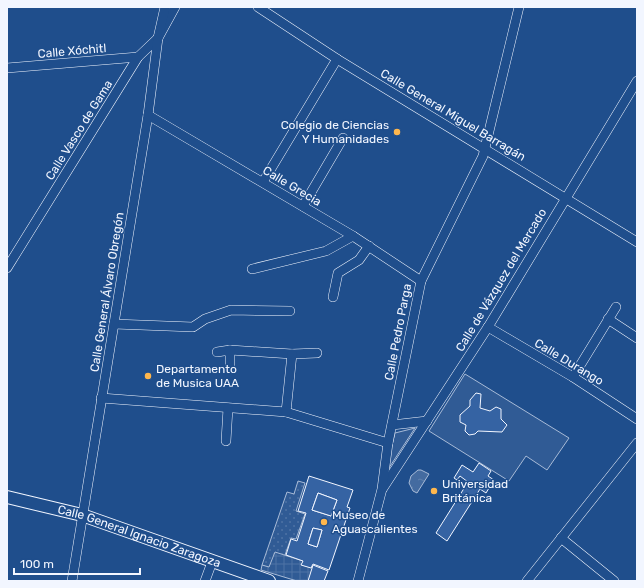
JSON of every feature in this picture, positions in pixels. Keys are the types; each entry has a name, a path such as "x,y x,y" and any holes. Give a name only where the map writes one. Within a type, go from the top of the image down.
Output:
{"main road":[{"name":"Calle General Ignacio Zaragoza","path":"7,497 82,515 265,580"}],"street":[{"name":"Calle General Álvaro Obregón","path":"72,581 148,115 158,38 165,7"},
{"name":"Calle Vasco de Gama","path":"7,268 138,57 158,38 175,7"},
{"name":"Calle General Miguel Barragán","path":"258,7 268,10 337,59 637,242"},
{"name":"Calle Pedro Parga","path":"358,581 382,490 388,443 421,281 483,156 519,7"},
{"name":"Calle Xóchitl","path":"7,68 138,57"},
{"path":"263,182 337,59"},
{"name":"Calle de Vázquez del Mercado","path":"382,490 488,327 637,81"},
{"name":"Calle Grecia","path":"148,115 353,236 421,281"},
{"path":"303,206 344,138"},
{"path":"252,269 326,251 353,236"},
{"path":"333,298 338,273 359,260 369,246"},
{"path":"573,377 616,307"},
{"path":"114,324 193,327 205,319 231,310 290,311"},
{"path":"608,319 637,338"},
{"name":"Calle Durango","path":"488,327 573,377 637,419"},
{"path":"218,352 230,350 292,354 317,353"},
{"path":"230,350 230,368"},
{"path":"286,412 292,354"},
{"path":"101,398 286,412 388,443"},
{"path":"226,441 228,408"},
{"path":"392,425 427,421"},
{"path":"527,581 637,443"},
{"path":"561,538 614,581"},
{"path":"205,581 212,562"}],"shaded area":[{"path":"465,374 569,438 547,470 526,456 509,481 429,431"},
{"path":"415,428 385,474 395,433"},
{"path":"298,481 305,483 296,511 305,514 296,539 291,538 285,555 269,568 262,565 287,492 294,494"},
{"path":"275,552 303,561 302,565 313,568 308,581 297,581 261,570 262,565 269,567"}],"water":[{"path":"418,470 429,474 417,493 413,491 409,483 411,476"}],"building":[{"path":"476,393 481,394 480,408 490,411 496,407 501,409 501,419 507,425 502,432 478,431 475,434 469,435 465,431 466,425 460,422 460,415 470,406 470,400"},
{"path":"479,463 491,471 488,476 494,480 486,493 480,489 447,541 436,533 468,482 460,476 457,480 454,478 462,465 473,472"},
{"name":"Museo de Aguascalientes","path":"309,476 353,490 347,507 350,508 329,570 313,564 311,568 301,565 303,561 286,555 291,539 297,541 306,513 298,511","holes":["318,493 337,500 331,516 312,510","313,528 322,530 317,547 308,544"]},
{"path":"318,493 337,500 331,516 312,510"},
{"path":"313,528 322,530 317,547 308,544"},
{"path":"313,565 328,571 324,581 308,581"}],"place":[{"name":"Colegio de Ciencias Y Humanidades","path":"397,132"},
{"name":"Departamento de Musica UAA","path":"148,376"},
{"name":"Universidad Británica","path":"434,491"},
{"name":"Museo de Aguascalientes","path":"324,522"}]}
